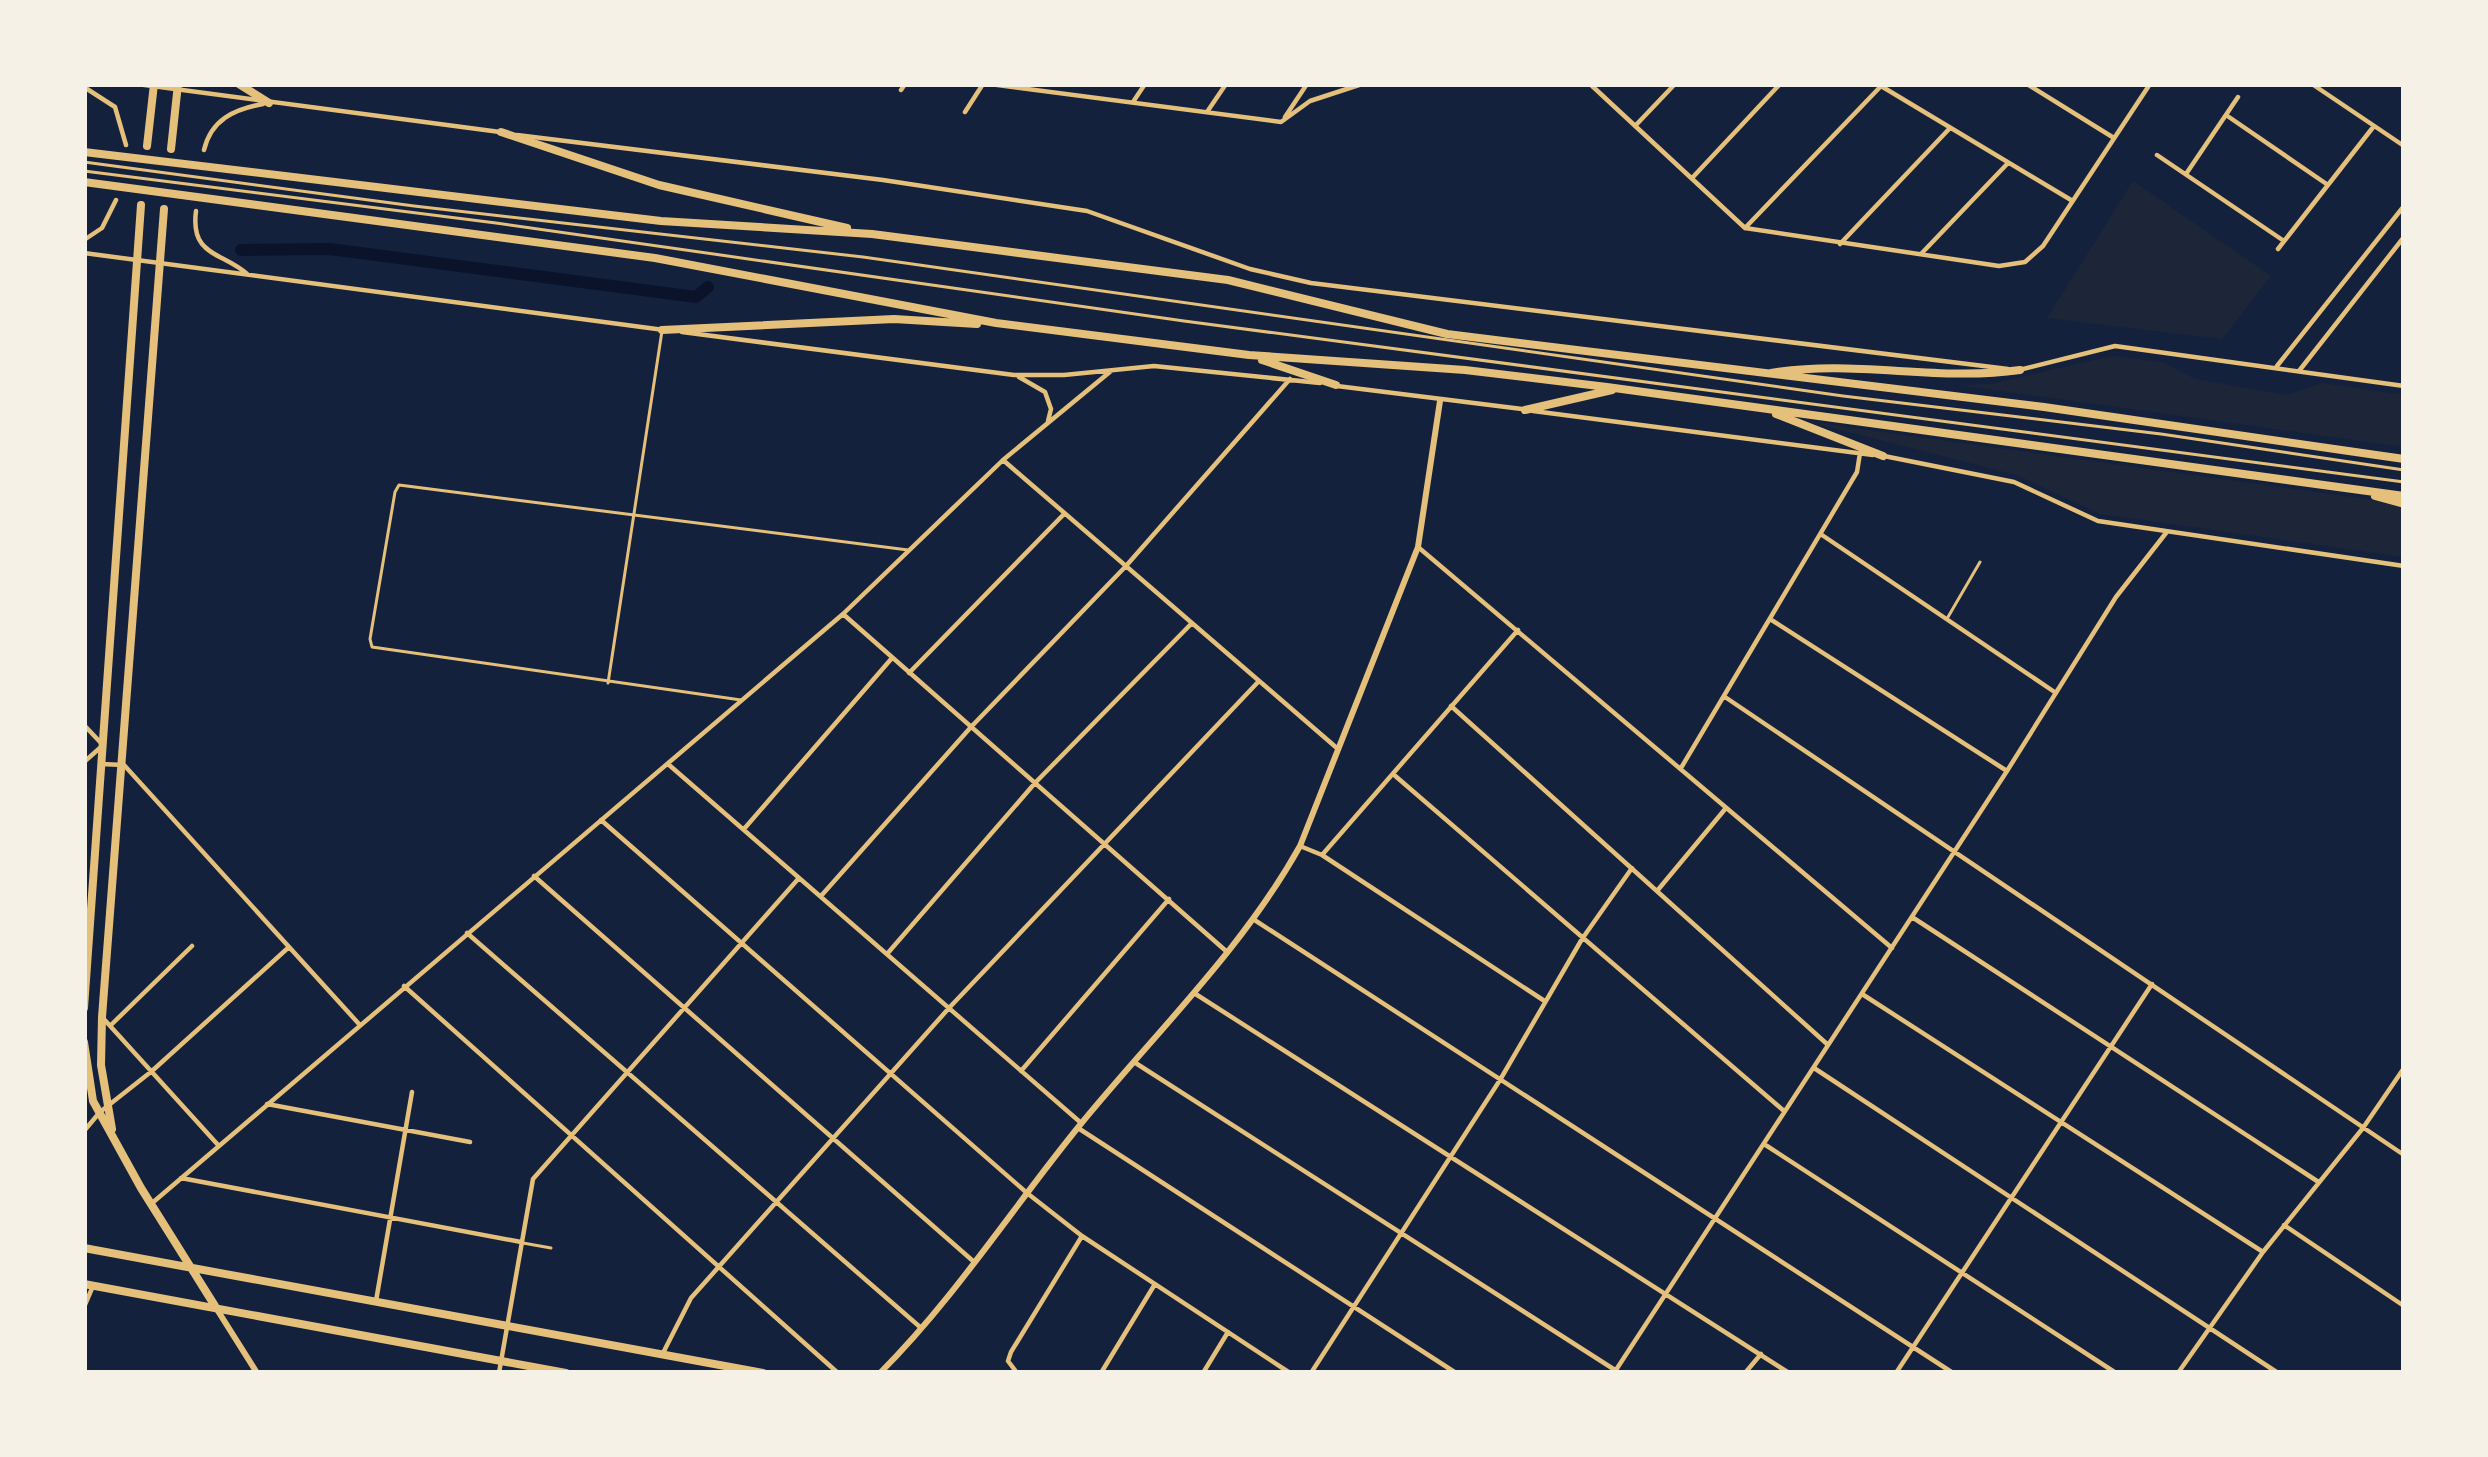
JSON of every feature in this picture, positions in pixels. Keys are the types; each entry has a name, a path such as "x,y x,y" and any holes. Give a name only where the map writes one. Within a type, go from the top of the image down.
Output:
{"main road":[{"path":"239,84 269,103"},
{"path":"147,146 154,85"},
{"path":"171,149 178,87"},
{"path":"501,133 659,185 872,234"},
{"path":"91,156 220,175 661,221 872,234 1228,280 1447,334 2044,407 2404,458"},
{"path":"89,179 218,193 655,258 996,323 1249,355 1465,370 1618,388 2404,500"},
{"path":"84,1008 141,205"},
{"path":"112,1130 101,1064 102,1017 164,208"},
{"path":"662,330 894,319 949,325 996,323"},
{"path":"1249,355 1336,386"},
{"path":"1760,375 1810,367 1952,377 2020,370"},
{"path":"1526,410 1618,388"},
{"path":"1763,409 1882,456"},
{"path":"84,1042 88,1088 151,1204 216,1308"},
{"path":"84,1248 763,1373"},
{"path":"89,1285 566,1373"}],"street":[{"path":"137,84 883,180 1087,211 1250,269 1311,283 2020,370 2115,346 2404,386"},
{"path":"965,112 987,84 1281,122 1310,101 1362,84"},
{"path":"1058,93 1064,84"},
{"path":"1132,102 1145,84"},
{"path":"1208,112 1226,84"},
{"path":"1281,122 1306,84"},
{"path":"1590,84 1745,228 1999,266 2025,262 2043,246 2150,84"},
{"path":"1636,125 1676,84"},
{"path":"1693,177 1780,84"},
{"path":"2027,84 2114,138"},
{"path":"2312,84 2404,146"},
{"path":"1745,228 1882,85 2072,200"},
{"path":"84,87 115,107 124,126 125,145"},
{"path":"2186,174 2238,98"},
{"path":"204,150 222,118 269,103"},
{"path":"2226,115 2328,184"},
{"path":"2278,249 2374,126"},
{"path":"1840,244 1950,128"},
{"path":"2157,155 2284,241"},
{"path":"1921,254 2008,163"},
{"path":"84,240 101,228 116,200"},
{"path":"2276,368 2404,206"},
{"path":"196,211 196,232 205,247 248,274"},
{"path":"2299,371 2404,237"},
{"path":"84,253 1014,375 1154,366 1860,453 2014,482 2098,521 2404,566"},
{"path":"151,1204 843,614 1003,460 1112,370"},
{"path":"1014,375 1047,394 1051,409 1045,427"},
{"path":"820,896 971,727 1126,566 1290,380"},
{"path":"880,1373 921,1328 1079,1126 1228,952 1300,846 1418,547 1440,401"},
{"path":"1681,768 1857,472 1860,453"},
{"path":"1003,460 1338,748"},
{"path":"909,673 1065,513"},
{"path":"1820,533 2056,693"},
{"path":"1134,1062 1615,1372 2116,597 2166,533"},
{"path":"1418,547 1892,948"},
{"path":"843,614 1228,952"},
{"path":"1770,619 2007,771"},
{"path":"887,954 1035,783 1192,623"},
{"path":"1322,855 1518,630"},
{"path":"744,829 892,658"},
{"path":"664,1353 682,1310 891,1073 1259,681"},
{"path":"1725,697 2404,1155"},
{"path":"1451,706 1828,1045"},
{"path":"84,725 101,745 84,762"},
{"path":"100,764 124,765 359,1024"},
{"path":"668,764 1021,1070 1079,1126 1456,1373"},
{"path":"1393,774 1785,1111"},
{"path":"1657,891 1726,807"},
{"path":"601,820 1027,1193 1082,1236 1290,1373"},
{"path":"1300,846 1322,855 1544,1001"},
{"path":"1311,1373 1500,1080 1582,939 1632,868"},
{"path":"534,876 974,1261"},
{"path":"499,1373 533,1179 800,878"},
{"path":"1021,1070 1169,899"},
{"path":"1912,917 2318,1181"},
{"path":"1253,919 1953,1373"},
{"path":"467,933 921,1328"},
{"path":"111,1025 192,946"},
{"path":"85,1128 291,946"},
{"path":"1896,1373 2152,984"},
{"path":"404,986 838,1373"},
{"path":"1194,993 1789,1373"},
{"path":"1862,994 2264,1252"},
{"path":"102,1017 219,1146"},
{"path":"1814,1068 2278,1373"},
{"path":"2178,1373 2404,1068"},
{"path":"376,1301 412,1092"},
{"path":"267,1104 470,1142"},
{"path":"1764,1144 2116,1373"},
{"path":"181,1178 521,1242"},
{"path":"2284,1225 2404,1306"},
{"path":"1017,1373 1008,1360 1082,1236"},
{"path":"1101,1373 1155,1284"},
{"path":"84,1307 89,1285"},
{"path":"216,1308 257,1373"},
{"path":"1203,1373 1228,1332"},
{"path":"1745,1373 1761,1354"},
{"path":"2258,1373 2264,1364"}],"lane":[{"path":"84,162 91,156"},
{"path":"84,171 89,179"},
{"path":"220,175 863,257 2404,470"},
{"path":"218,193 2404,482"},
{"path":"608,682 662,330"},
{"path":"743,700 372,647 399,485 910,550"},
{"path":"1947,619 1980,562"},
{"path":"521,1242 551,1248"}],"shaded area":[{"path":"2133,181 2271,276 2222,339 2047,318"},
{"path":"2111,356 2162,362 2195,379 2287,395 2322,383 2404,395 2404,447 1958,385 1991,384"},
{"path":"1810,422 2375,500 2404,509 2404,557 2100,514 2016,475"}],"waterway":[{"path":"241,250 330,249 696,297 708,287"}]}
